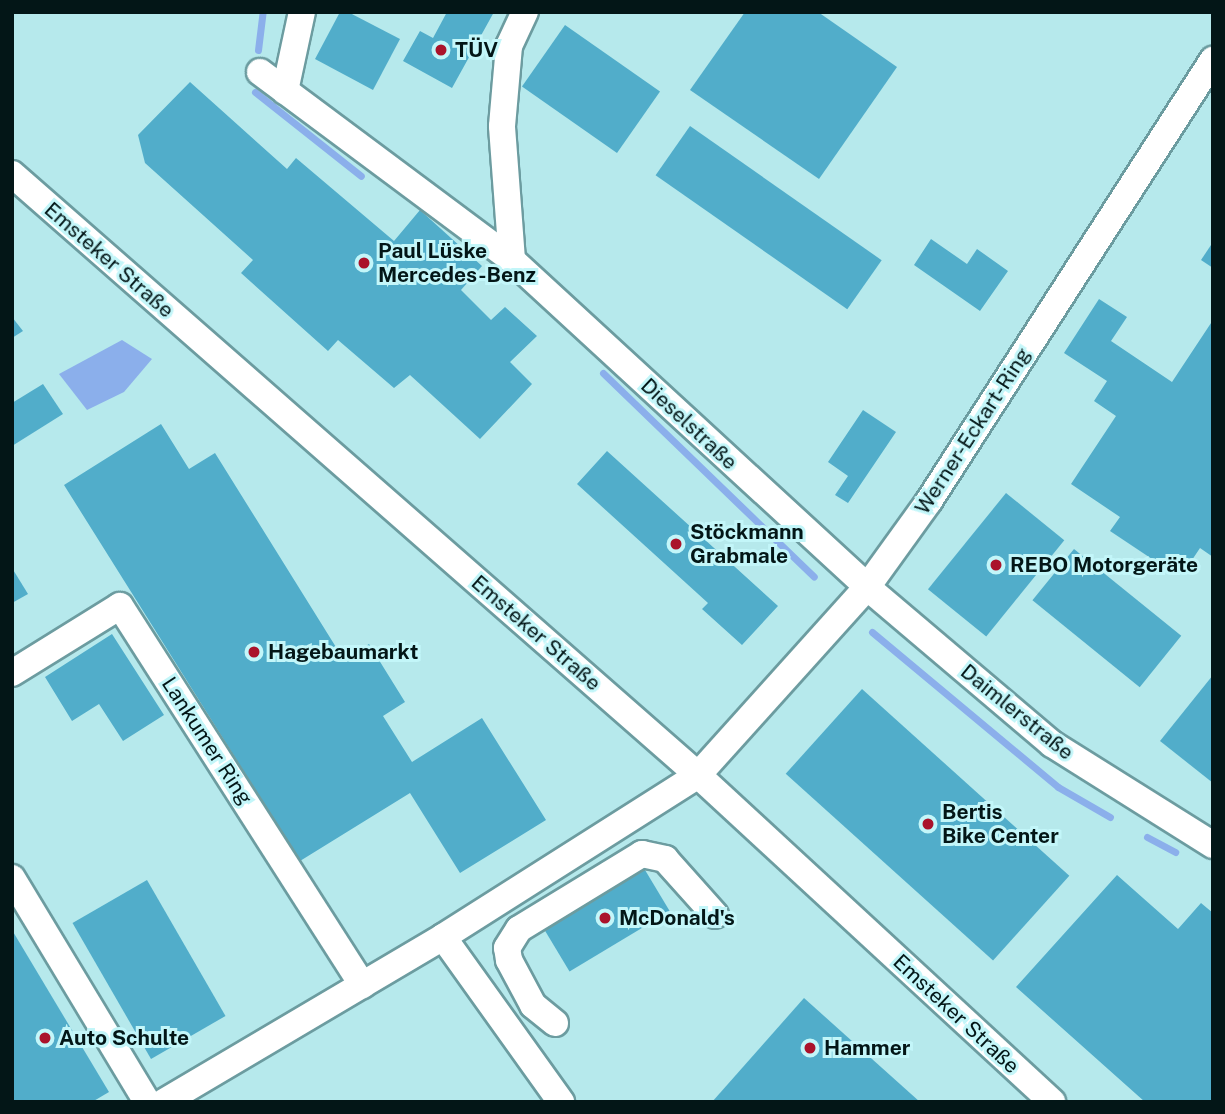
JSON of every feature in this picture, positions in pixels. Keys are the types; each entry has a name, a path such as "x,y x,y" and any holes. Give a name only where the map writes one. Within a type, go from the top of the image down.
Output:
{"street":[{"path":"285,91 302,12"},
{"path":"512,260 502,126 509,46 525,12"},
{"name":"Werner-Eckart-Ring","path":"698,775 867,587 929,501 1213,60"},
{"name":"Dieselstraße","path":"260,72 512,260 867,587"},
{"name":"Emsteker Straße","path":"12,174 698,775 1052,1102"},
{"name":"Daimlerstraße","path":"867,587 1052,744 1213,845"},
{"name":"Lankumer Ring","path":"12,673 120,606 362,985"},
{"path":"164,1102 443,937 698,775"},
{"path":"555,1023 533,1005 509,960 507,948 519,929 642,855 664,859 715,915"},
{"path":"12,878 147,1102"},
{"path":"443,937 561,1102"}],"water":[{"path":"122,340 152,359 124,392 87,410 59,374"}],"building":[{"path":"340,12 348,12 400,39 373,90 315,59"},
{"name":"TÜV","path":"447,12 494,12 452,88 403,61 420,31 433,38"},
{"path":"745,12 818,12 897,67 819,179 690,90"},
{"path":"565,25 660,92 617,153 522,86"},
{"name":"Paul Lüske Mercedes-Benz","path":"190,82 287,169 296,158 394,241 420,210 482,266 461,290 491,320 505,307 537,336 510,362 532,384 480,439 410,375 394,388 338,340 328,351 241,273 253,260 145,163 138,135"},
{"path":"690,126 882,260 847,309 656,175"},
{"path":"931,239 967,264 977,249 1008,271 980,311 914,265"},
{"path":"1213,242 1213,268 1201,260"},
{"path":"1099,299 1127,317 1111,341 1172,382 1213,320 1213,557 1200,548 1190,563 1180,556 1170,571 1110,531 1120,517 1071,484 1116,416 1094,401 1107,381 1064,353"},
{"path":"12,317 23,331 12,338"},
{"path":"43,384 63,414 12,446 12,403"},
{"path":"863,410 896,432 848,503 835,495 848,476 828,462"},
{"name":"Hagebaumarkt","path":"161,424 189,469 215,453 344,660 369,644 405,702 383,716 412,762 482,718 546,820 460,873 410,793 300,861 64,485"},
{"name":"Stöckmann Grabmale","path":"607,451 778,606 742,645 702,609 708,603 577,484"},
{"name":"REBO Motorgeräte","path":"1006,493 1064,540 986,637 928,589"},
{"path":"1074,549 1181,636 1140,687 1032,600"},
{"path":"12,568 28,594 12,603"},
{"path":"112,634 164,715 123,741 99,704 72,721 45,677"},
{"path":"1213,675 1213,783 1160,741"},
{"name":"Bertis Bike Center","path":"862,689 1069,876 993,960 786,774"},
{"name":"McDonald's","path":"642,865 670,911 570,972 542,925"},
{"path":"1117,875 1178,929 1201,903 1213,913 1213,1102 1145,1102 1016,987"},
{"path":"147,880 226,1016 151,1059 73,923"},
{"name":"Auto Schulte","path":"12,930 109,1092 92,1102 12,1102"},
{"name":"Hammer","path":"804,998 920,1102 712,1102"}],"waterway":[{"path":"258,50 263,12"},
{"path":"255,92 361,176"},
{"path":"603,373 814,577"},
{"path":"872,632 1058,787 1110,817"},
{"path":"1147,837 1175,852"}],"place":[{"name":"TÜV","path":"441,50"},
{"name":"Paul Lüske Mercedes-Benz","path":"364,263"},
{"name":"Stöckmann Grabmale","path":"676,544"},
{"name":"REBO Motorgeräte","path":"996,565"},
{"name":"Hagebaumarkt","path":"254,652"},
{"name":"Bertis Bike Center","path":"928,824"},
{"name":"McDonald's","path":"605,918"},
{"name":"Auto Schulte","path":"45,1038"},
{"name":"Hammer","path":"810,1048"}]}
